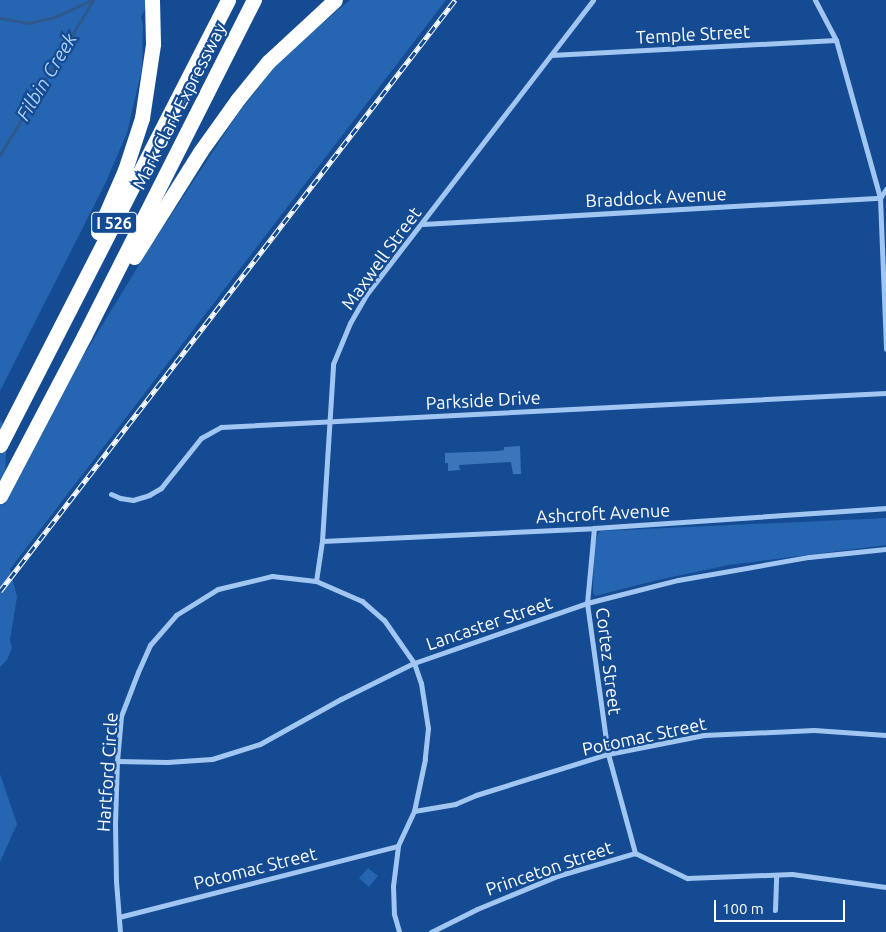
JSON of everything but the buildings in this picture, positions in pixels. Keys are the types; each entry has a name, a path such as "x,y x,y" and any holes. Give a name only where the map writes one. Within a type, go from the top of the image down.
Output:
{"highway":[{"path":"47,354 120,184 136,138 146,99 152,62 152,0"},
{"name":"Mark Clark Expressway","path":"0,445 228,0"},
{"name":"Mark Clark Expressway","path":"0,496 84,336 254,0"},
{"path":"84,336 200,152 238,99 268,62 335,0"}],"street":[{"name":"Maxwell Street","path":"316,580 322,541 333,364 350,323 366,295 423,224 593,0"},
{"path":"815,0 836,40 880,198 886,349"},
{"name":"Temple Street","path":"551,55 836,40"},
{"path":"880,198 886,189"},
{"name":"Braddock Avenue","path":"423,224 880,198"},
{"name":"Parkside Drive","path":"112,494 120,498 133,500 150,495 161,488 201,438 221,427 886,393"},
{"name":"Ashcroft Avenue","path":"322,541 594,528 886,508"},
{"name":"Cortez Street","path":"594,528 587,603 608,754 635,853"},
{"name":"Lancaster Street","path":"117,761 167,762 212,759 260,744 341,699 414,664 587,603 678,580 809,557 886,549"},
{"name":"Hartford Circle","path":"120,932 115,823 117,761 121,716 138,672 150,645 176,615 218,589 272,576 316,580 362,601 384,620 414,664 421,683 428,728 426,759 414,811 398,846 393,886 394,914 399,932"},
{"name":"Potomac Street","path":"414,811 455,804 476,795 608,754 704,735 814,730 886,735"},
{"name":"Potomac Street","path":"119,917 398,846"},
{"name":"Princeton Street","path":"431,932 477,909 556,876 635,853 687,878 792,874 886,886"},
{"path":"775,910 776,875"}],"shaded area":[{"path":"0,0 150,0 141,17 143,26 142,68 127,133 105,184 0,391"},
{"path":"350,0 446,0 10,569 17,597 10,640 12,648 7,660 0,667 0,420 7,428 4,506 79,363 148,250 237,115 284,55"},
{"path":"886,518 886,545 729,565 595,596 593,593 594,545 601,531"},
{"path":"0,774 17,824 0,862"},
{"path":"368,868 378,876 369,887 359,878"}],"waterway":[{"path":"0,18 29,23 55,17 92,0"},
{"name":"Filbin Creek","path":"0,155 93,0"}],"railway":[{"path":"0,591 455,0"}]}
